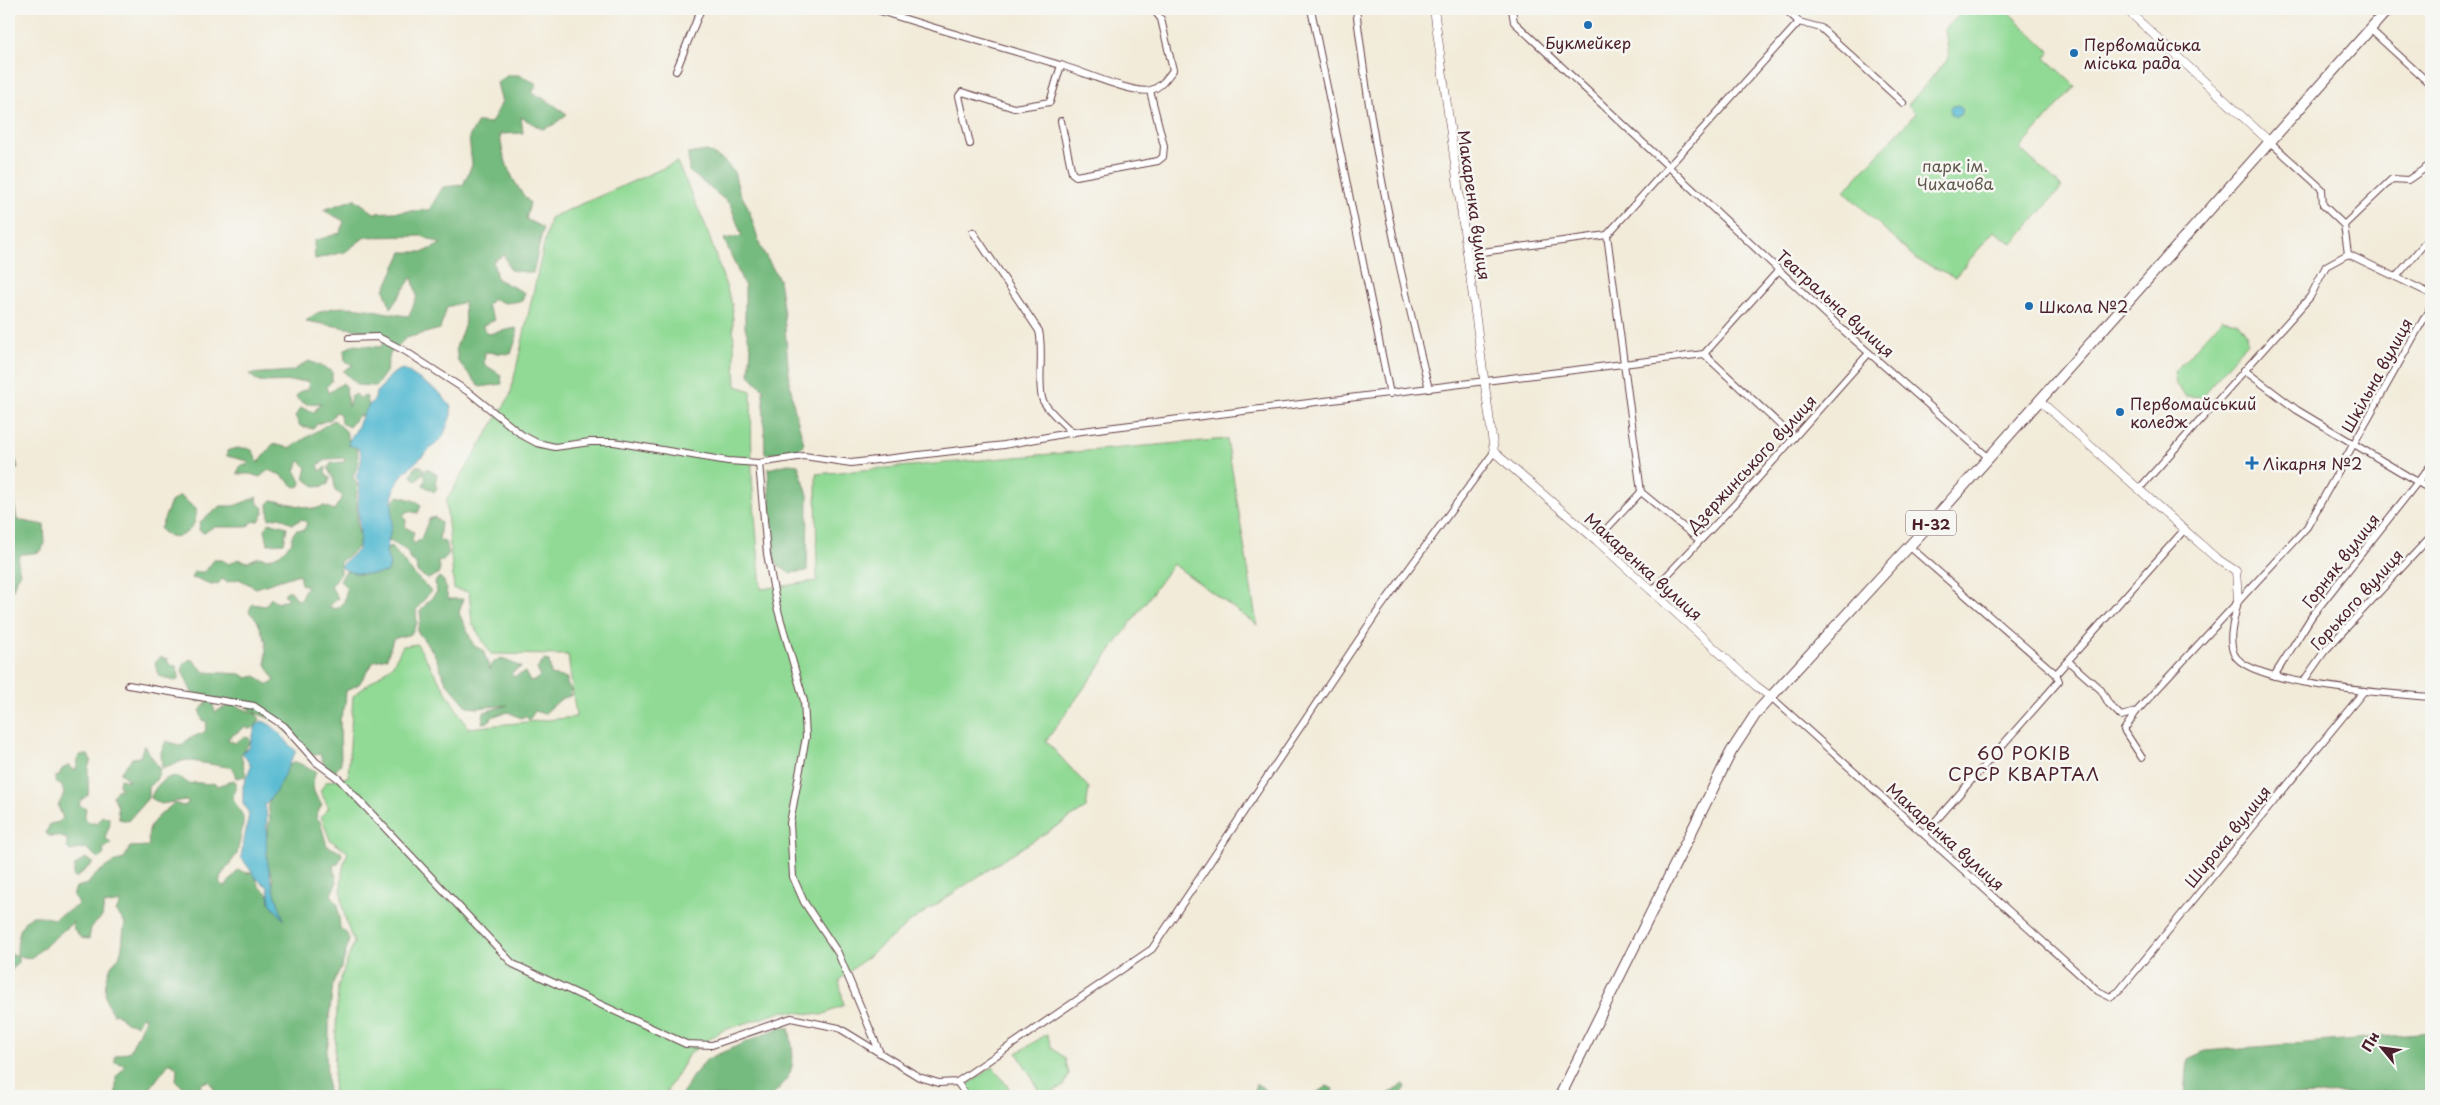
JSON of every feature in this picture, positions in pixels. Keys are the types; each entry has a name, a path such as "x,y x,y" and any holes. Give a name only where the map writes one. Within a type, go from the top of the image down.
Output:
{"main road":[{"name":"Н-32","path":"1560,1096 1731,752 1757,712 1910,547 2388,9"}],"street":[{"path":"676,71 701,9"},
{"path":"874,9 971,40 1061,65 1128,88 1150,91 1162,84 1173,70 1161,19 1153,9"},
{"path":"1310,9 1390,394"},
{"path":"1356,9 1373,130 1388,210 1429,389"},
{"name":"Макаренка вулиця","path":"1434,9 1494,452 1596,540 1756,686 1771,697 2098,991 2110,997"},
{"name":"Театральна вулиця","path":"1512,9 1514,22 1668,165 1727,224 1869,353 1989,458"},
{"path":"1785,9 1799,22 1821,28 1903,103"},
{"path":"2132,11 2322,189 2323,206 2344,224 2348,254"},
{"path":"1467,254 1607,234 1799,22"},
{"path":"2370,29 2431,85"},
{"path":"970,144 958,96 962,92 1014,108 1050,102 1061,65"},
{"path":"1061,121 1072,173 1076,176 1158,160 1163,157 1164,146 1150,91"},
{"path":"2344,224 2392,180 2408,180 2427,167"},
{"path":"973,232 1039,331 1042,343 1041,394 1051,411 1073,432"},
{"path":"1607,234 1641,492 1699,540"},
{"path":"2396,277 2431,236"},
{"path":"2348,254 2431,294"},
{"path":"2139,489 2310,296 2326,266 2348,254"},
{"path":"349,338 378,337 405,351 470,393 522,435 537,443 556,447 590,442 614,442 728,461 760,463 804,456 851,462 886,460 1004,445 1073,432 1485,382 1624,362 1704,354 1779,270"},
{"name":"Шкільна вулиця","path":"2142,758 2124,730 2136,712 2306,527 2431,306"},
{"name":"Дзержинського вулиця","path":"1652,591 1794,438 1869,353"},
{"path":"1704,354 1794,438"},
{"path":"2244,370 2297,410 2418,484 2431,490"},
{"path":"2040,400 2216,558 2236,571 2238,600 2231,633 2234,654 2248,667 2274,676 2303,682 2364,691 2431,697"},
{"path":"128,685 254,706 284,726 316,762 339,779 513,964 686,1044 712,1045 791,1018 839,1028 919,1077 940,1083 957,1082 1152,950 1378,611 1494,452"},
{"path":"760,463 767,554 777,607 804,701 806,737 790,824 793,878 804,902 838,953 880,1053"},
{"name":"Горняк вулиця","path":"2274,676 2312,616 2418,484 2431,465"},
{"path":"1596,540 1641,492"},
{"path":"2056,674 2184,529"},
{"name":"Горького вулиця","path":"2303,682 2324,652 2431,536"},
{"path":"1910,547 2056,674 2059,681 1924,834"},
{"path":"2068,661 2101,690 2109,704 2121,716 2136,712"},
{"name":"Широка вулиця","path":"2110,997 2125,983 2364,691"},
{"path":"957,1082 967,1096"}],"green space":[{"name":"парк ім. Чихачова","path":"1965,9 2007,9 2050,52 2045,58 2075,86 2020,149 2062,187 2013,244 1994,231 1955,277 1917,260 1844,191 1916,113 1908,105 1949,58 1945,29"},
{"path":"508,75 519,75 537,84 532,93 567,114 553,125 542,129 521,117 523,133 500,134 503,153 509,171 518,188 530,203 526,219 543,228 533,273 510,270 504,255 493,261 497,279 525,293 522,301 505,303 492,299 487,306 495,320 482,326 488,334 516,328 517,336 511,354 485,352 484,364 501,375 502,384 480,387 458,361 456,348 465,323 464,302 447,307 440,329 406,338 390,354 386,372 376,386 358,385 343,371 353,365 345,361 344,350 353,345 381,347 388,335 306,321 317,313 342,307 369,309 409,316 417,296 412,277 391,308 384,290 402,252 424,252 441,244 422,236 365,237 345,252 315,259 314,241 340,233 344,221 323,210 355,199 374,213 429,210 443,187 463,185 472,165 469,137 478,122 491,123 502,102 497,83"},
{"path":"707,151 723,160 734,172 739,191 748,207 761,248 779,279 789,377 794,407 804,444 797,452 765,454 763,389 749,375 751,347 745,327 745,287 724,239 742,236 730,204 689,171 688,154"},
{"path":"677,162 705,224 732,304 736,386 751,391 752,479 761,589 817,581 816,474 1227,439 1257,625 1173,564 1046,741 1089,788 1086,808 1015,852 913,920 839,980 844,1005 822,1015 784,1011 721,1031 689,1054 664,1096 333,1096 338,986 354,942 343,909 341,886 344,863 348,852 330,840 321,816 329,808 320,791 326,782 348,777 353,696 392,666 403,646 417,644 468,728 576,717 568,655 491,654 472,623 469,592 454,589 446,501 510,396 550,218"},
{"path":"2222,319 2238,322 2246,333 2247,342 2202,397 2186,396 2176,385 2174,372"},
{"path":"309,361 332,371 332,381 326,387 328,393 343,383 346,386 348,407 351,397 356,394 360,398 366,396 369,406 363,416 358,416 349,427 341,423 340,414 336,412 331,419 317,424 313,429 300,426 295,416 301,408 314,412 321,403 306,404 298,400 296,396 301,391 309,389 308,381 259,382 249,374 292,371"},
{"path":"334,420 346,431 349,441 357,449 359,462 353,477 358,486 357,522 360,540 355,550 340,562 340,573 331,587 338,598 329,607 336,609 344,602 347,588 340,581 345,572 350,570 360,575 369,569 391,546 431,591 416,610 417,623 411,634 393,639 387,658 374,661 359,684 346,691 345,706 340,719 341,763 335,772 325,768 320,754 314,755 308,752 276,721 253,712 245,704 208,698 199,702 195,700 182,670 183,664 190,659 204,672 241,674 247,678 256,676 268,685 275,681 266,664 266,642 257,620 249,612 252,604 265,606 271,598 278,603 288,599 284,594 287,591 291,591 298,600 302,599 307,586 301,584 299,574 256,588 239,579 227,582 222,579 218,584 211,585 191,578 194,572 205,572 214,560 222,560 229,564 238,559 247,562 259,557 269,559 280,554 292,542 292,536 296,530 304,530 307,523 302,519 292,524 280,517 269,519 268,504 272,500 314,509 324,506 334,510 343,496 335,491 334,480 328,469 331,463 344,462 345,458 328,459 318,465 320,471 326,467 325,474 330,478 328,484 321,487 313,485 304,478 307,468 300,461 295,470 301,482 300,486 295,487 281,475 268,470 260,477 237,473 241,465 248,465 248,461 227,456 227,451 240,448 251,449 258,463 273,444 290,448"},
{"path":"9,453 14,455 18,468 9,473"},
{"path":"788,464 798,465 808,495 807,571 789,573 774,562 768,469"},
{"path":"416,466 421,466 424,470 417,481 411,476"},
{"path":"427,468 437,475 435,483 437,488 434,492 423,485 426,479 423,474"},
{"path":"12,485 15,488 13,497 17,520 44,525 45,544 39,552 19,556 18,565 20,573 13,589 9,590 9,488"},
{"path":"180,496 196,509 196,517 194,524 185,534 172,536 160,529 171,502"},
{"path":"399,496 418,502 421,505 418,513 408,511 403,515 406,521 405,527 414,532 412,540 414,544 421,539 429,519 435,517 441,523 439,540 445,542 449,553 443,561 437,561 440,567 439,573 428,579 417,572 416,563 410,559 407,551 387,539 389,510"},
{"path":"257,497 258,504 263,508 264,513 259,521 252,522 247,527 213,527 204,533 199,530 200,522 221,506 234,506"},
{"path":"272,523 287,527 284,543 268,544 265,530 268,524"},
{"path":"439,577 444,581 448,599 463,599 459,613 474,646 483,650 490,670 493,663 501,658 521,667 511,673 514,677 525,672 529,680 534,681 540,676 537,669 544,660 549,661 551,675 567,678 567,684 571,689 570,696 561,699 544,714 535,711 529,720 525,716 521,718 508,712 494,716 488,722 482,723 484,712 508,705 468,707 446,682 434,653 417,631 421,620 420,611 437,592 435,582"},
{"path":"160,657 167,659 169,665 176,666 179,679 175,681 159,676 155,663"},
{"path":"208,700 212,702 215,712 232,704 256,714 260,719 256,726 251,729 245,727 227,739 235,743 245,737 249,738 250,742 241,755 246,776 236,778 233,768 186,760 162,768 161,752 166,741 182,746 188,739 205,732 207,722 202,720 200,711"},
{"path":"144,745 160,770 156,780 148,787 148,798 128,821 119,819 117,804 113,796 117,790 121,789 120,779 130,781 120,773 132,758 140,757"},
{"path":"79,755 88,755 91,760 88,768 88,795 81,800 79,805 86,809 84,819 90,823 98,823 102,816 109,818 110,824 105,837 111,844 103,849 104,854 99,859 86,848 70,851 67,848 67,839 49,836 46,833 50,824 59,822 63,818 58,806 64,794 62,786 55,782 55,777 59,776 62,769 70,765 72,770 76,770"},
{"path":"296,762 316,771 313,789 322,804 316,817 320,821 327,846 341,852 342,855 338,864 333,865 337,882 331,894 338,905 340,928 347,934 349,940 342,966 333,983 329,1039 326,1054 328,1096 212,1096 214,1088 208,1081 201,1084 199,1096 188,1096 188,1091 176,1081 177,1068 170,1062 151,1087 151,1096 116,1096 116,1077 124,1068 124,1065 115,1062 115,1056 130,1051 145,1019 142,1015 137,1025 126,1022 116,1013 113,1014 107,1003 105,991 109,972 122,949 125,923 116,911 121,902 104,905 102,917 91,928 89,939 81,938 73,928 73,922 31,958 18,956 18,962 9,974 9,952 17,956 21,927 28,918 33,916 54,919 74,908 79,903 73,896 76,887 88,884 104,868 124,859 130,847 149,846 149,831 154,821 174,803 183,806 188,804 188,801 185,800 161,804 151,798 161,782 174,776 181,778 189,784 213,783 218,786 233,780 236,782 232,798 243,816 243,825 237,854 220,877 220,883 223,887 226,886 238,870 247,873 253,872 259,886 272,898 273,878 263,856 270,819 268,803 287,766"},
{"path":"85,858 93,863 76,878 73,876 75,866"},
{"path":"781,1027 789,1028 793,1058 792,1066 786,1080 771,1096 681,1096 692,1077 707,1059"},
{"path":"2431,1033 2431,1090 2267,1096 2185,1095 2188,1059 2205,1051"},
{"path":"1047,1034 1052,1048 1065,1058 1069,1074 1064,1086 1043,1096 1017,1053"},
{"path":"993,1067 1015,1096 973,1096 967,1085"},
{"path":"1256,1084 1262,1087 1269,1096 1260,1096 1254,1090"},
{"path":"1404,1084 1406,1087 1400,1096 1385,1096"},
{"path":"1327,1086 1333,1089 1330,1096 1312,1096"}],"water":[{"path":"1956,105 1962,111 1956,117 1950,111"},
{"path":"404,369 440,393 451,407 451,415 443,437 403,474 396,485 392,498 392,523 386,553 390,564 388,572 369,574 350,572 340,566 358,550 360,537 358,504 360,486 356,476 360,466 361,455 358,448 348,445 366,410 375,399 376,392 391,375"},
{"path":"261,721 276,729 296,751 276,791 265,805 268,864 284,920 270,903 268,887 257,879 241,857 249,814 243,803 243,786 251,766 242,752 249,748 256,726"}],"place":[{"name":"Букмейкер","path":"1588,25"},
{"name":"Первомайська міська рада","path":"2074,53"},
{"name":"Школа №2","path":"2029,306"},
{"name":"Первомайський коледж","path":"2120,412"},
{"name":"Лікарня №2","path":"2252,463"}],"district":[{"name":"60 РОКІВ СРСР КВАРТАЛ","path":"2024,762"}]}
